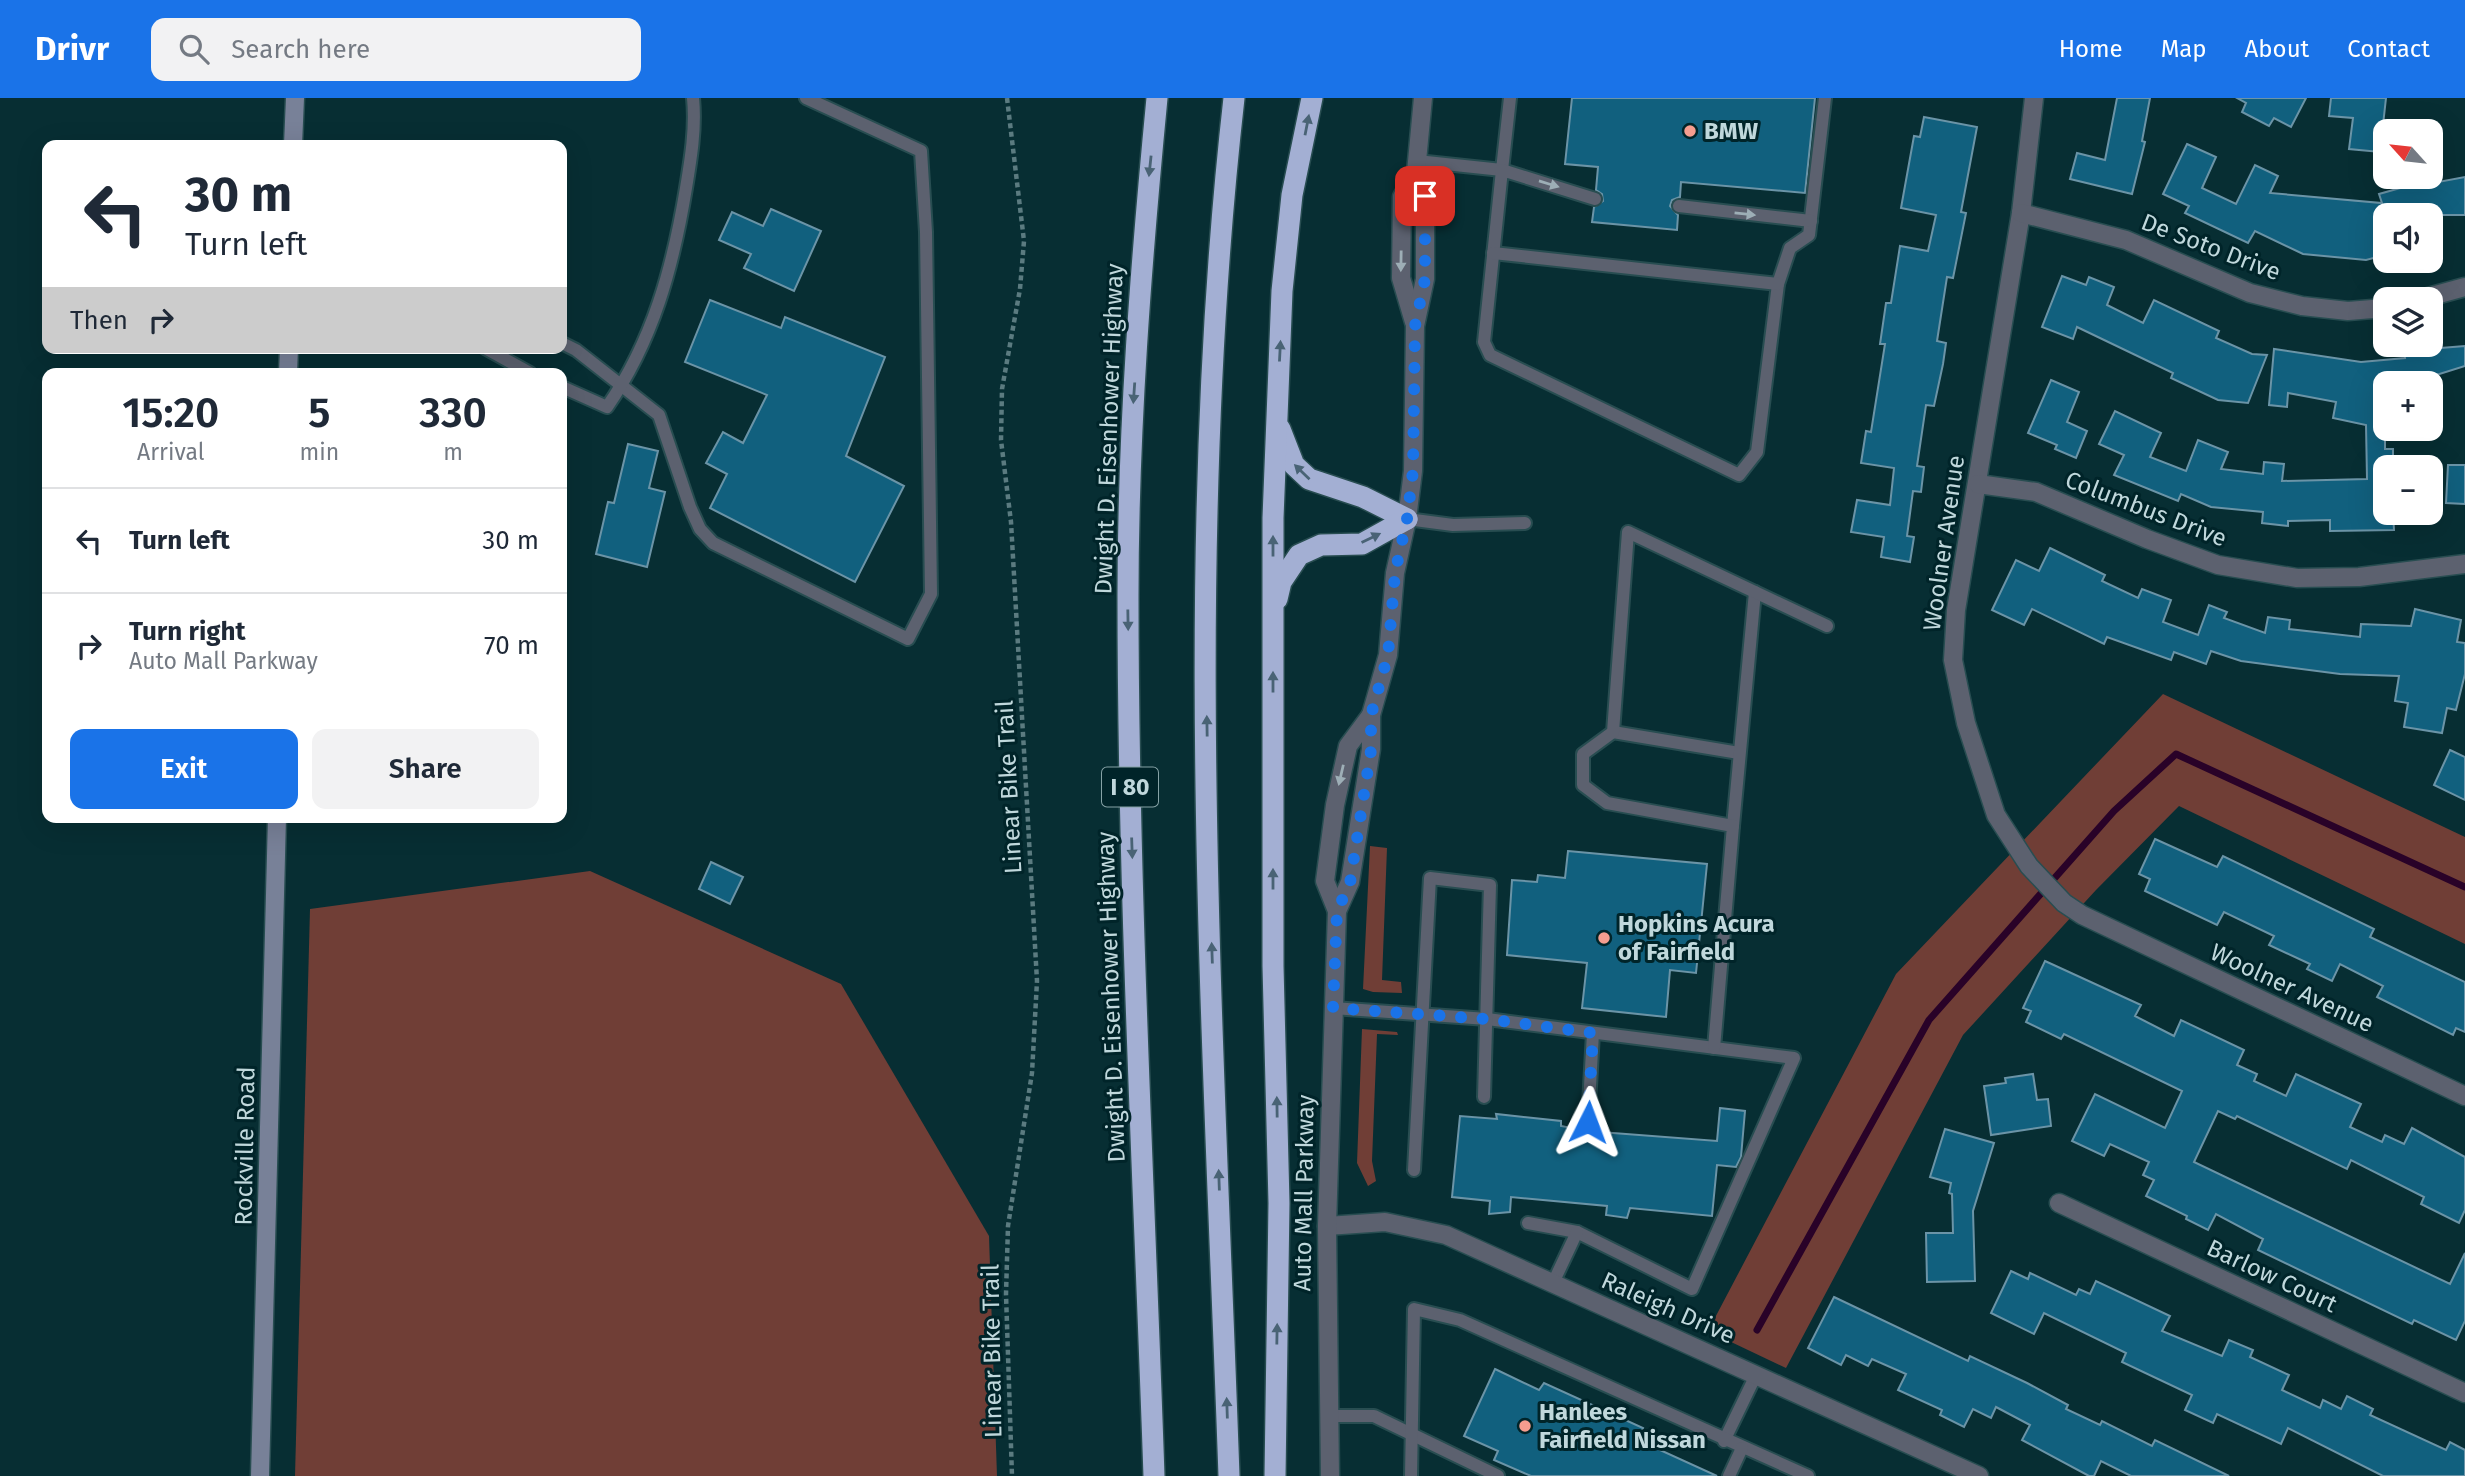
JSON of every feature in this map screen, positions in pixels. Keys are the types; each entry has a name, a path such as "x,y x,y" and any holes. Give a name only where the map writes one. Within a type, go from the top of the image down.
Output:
{"highway":[{"name":"Dwight D. Eisenhower Highway","path":"1154,1476 1131,829 1128,594 1133,405 1157,98"},
{"path":"1229,1476 1209,863 1205,614 1213,352 1234,98"},
{"path":"1275,1476 1279,1203 1273,953 1272,615 1277,419 1282,291 1292,195 1312,98"},
{"path":"1277,419 1294,465 1309,480 1363,497 1407,519"},
{"path":"1272,615 1281,582 1299,555 1321,545 1362,544 1407,519"}],"main road":[{"path":"293,140 295,98"},
{"name":"Rockville Road","path":"260,1476 278,823"}],"street":[{"name":"Auto Mall Parkway","path":"1330,1476 1327,1226 1337,911 1350,883 1371,750 1371,715 1388,655 1395,573 1407,519 1413,471 1415,326 1425,279 1425,196 1416,166 1423,98"},
{"name":"Woolner Avenue","path":"2035,98 2021,213 1956,610 1953,660 1966,723 1996,815 2029,866 2055,894 2082,915 2465,1096"},
{"name":"De Soto Drive","path":"2021,213 2126,240 2250,293 2289,303 2348,311 2373,309"},
{"path":"2443,293 2465,287"},
{"name":"Columbus Drive","path":"1978,484 2036,492 2147,539 2218,565 2297,578 2359,578 2465,564"},
{"name":"Auto Mall Parkway","path":"1337,911 1325,881 1335,804 1348,746 1371,715"},
{"name":"Barlow Court","path":"2059,1203 2465,1393"},
{"name":"Raleigh Drive","path":"1327,1226 1385,1222 1415,1226 1447,1235 1979,1476"}],"lane":[{"path":"567,389 607,407 622,384 655,318 679,230 695,120 693,98"},
{"path":"567,346 622,384 659,415 700,529 713,543 908,639 931,594 926,232 921,151 806,98"},
{"path":"1510,98 1484,342 1490,355 1739,475 1757,452 1778,284 1790,248 1809,235 1825,98"},
{"path":"1416,166 1502,170 1595,199"},
{"path":"1679,206 1811,221"},
{"path":"1493,253 1778,284"},
{"path":"496,354 521,368"},
{"path":"1407,519 1452,525 1525,523"},
{"path":"1613,732 1628,531 1827,626"},
{"path":"1714,1048 1755,592"},
{"path":"1732,826 1607,803 1583,785 1583,754 1613,732 1740,753"},
{"path":"1414,1170 1430,878 1490,885 1484,1097"},
{"path":"1333,1008 1487,1019 1794,1058 1692,1289 1577,1231 1528,1223"},
{"path":"1588,1122 1593,1033"},
{"path":"1553,1283 1577,1231"},
{"path":"1411,1476 1414,1309 1461,1320 1741,1448 1785,1472 1808,1476"},
{"path":"1724,1441 1756,1375"},
{"path":"1329,1416 1374,1416 1499,1476"},
{"path":"1729,1476 1741,1448"}],"path":[{"name":"Linear Bike Trail","path":"1007,98 1024,241 1020,289 1002,389 1001,440 1012,522 1037,981 1032,1073 1009,1226 1006,1294 1012,1476"}],"shaded area":[{"path":"2163,694 2465,837 2465,944 2179,806 2096,890 1963,1035 1786,1368 1708,1331 1896,974"},
{"path":"1370,846 1387,848 1382,980 1401,982 1402,993 1363,989"},
{"path":"590,871 841,984 989,1236 997,1476 295,1476 310,909"},
{"path":"1362,1029 1397,1032 1398,1035 1377,1034 1372,1161 1376,1181 1368,1186 1357,1163"}],"building":[{"name":"BMW","path":"1572,98 1815,98 1805,193 1681,182 1680,197 1672,200 1670,206 1678,215 1677,230 1592,222 1594,207 1603,201 1602,194 1596,190 1598,167 1565,164"},
{"path":"2117,98 2150,98 2142,141 2145,142 2132,194 2070,179 2077,153 2105,160"},
{"path":"2237,98 2306,98 2291,127 2274,118 2269,126 2242,112 2246,103"},
{"path":"2331,98 2386,98 2384,119 2373,119 2373,151 2349,149 2353,118 2329,116"},
{"path":"1924,117 1977,127 1961,212 1966,213 1953,278 1947,277 1937,341 1946,343 1943,364 1934,406 1926,405 1917,466 1924,467 1921,492 1913,491 1907,536 1914,537 1910,562 1881,557 1884,537 1851,532 1857,500 1890,505 1894,468 1861,463 1866,431 1871,432 1885,344 1880,344 1886,303 1891,303 1900,246 1928,251 1936,215 1901,208 1914,136 1920,137"},
{"path":"2187,144 2216,157 2202,188 2236,204 2255,165 2278,176 2270,193 2382,203 2373,203 2373,258 2366,260 2303,254 2255,231 2248,243 2185,213 2189,206 2163,194"},
{"path":"2465,177 2465,215 2443,215 2443,203 2382,203 2379,194 2397,189 2443,189 2443,181"},
{"path":"771,209 821,231 794,291 744,268 751,254 719,240 732,212 763,226"},
{"path":"2062,276 2086,285 2089,277 2114,287 2107,305 2143,323 2154,300 2219,331 2216,338 2252,354 2267,355 2248,403 2218,400 2171,378 2173,373 2077,327 2073,339 2042,327"},
{"path":"710,300 781,328 785,317 885,357 846,456 904,486 855,582 710,508 727,474 706,463 723,432 743,443 767,395 685,362"},
{"path":"2465,346 2465,366 2443,373 2373,371 2373,441 2385,441 2385,449 2393,449 2393,455 2373,455 2373,525 2394,525 2394,530 2330,531 2330,520 2288,521 2288,526 2262,523 2263,512 2211,507 2181,494 2178,501 2114,475 2124,455 2099,444 2115,411 2161,433 2150,457 2186,471 2198,440 2228,452 2221,469 2263,474 2264,462 2284,464 2282,481 2367,479 2366,425 2333,418 2336,402 2288,393 2287,407 2269,405 2274,349 2361,362 2405,357 2443,357 2443,348"},
{"path":"2051,380 2079,392 2067,422 2087,431 2076,458 2055,449 2057,445 2028,433"},
{"path":"628,444 658,451 649,488 665,492 647,567 596,554 608,502 614,503"},
{"path":"2448,465 2465,465 2465,504 2446,503"},
{"path":"2050,548 2105,575 2102,581 2138,598 2142,589 2171,600 2163,622 2198,635 2209,605 2227,612 2224,618 2265,633 2268,617 2290,620 2289,629 2360,637 2361,624 2411,626 2415,609 2461,620 2457,642 2465,643 2465,674 2456,710 2447,708 2442,733 2404,727 2408,703 2395,701 2399,676 2340,674 2241,661 2211,651 2206,664 2174,652 2171,660 2107,637 2104,644 2032,609 2024,625 1992,610 2016,560 2039,571"},
{"path":"2450,750 2465,757 2465,800 2434,785"},
{"path":"2155,839 2217,867 2223,856 2374,929 2370,937 2465,982 2465,1032 2456,1028 2453,1035 2377,997 2383,986 2340,964 2332,981 2307,969 2310,964 2269,945 2274,936 2224,912 2217,925 2145,891 2150,879 2139,874"},
{"name":"Hopkins Acura of Fairfield","path":"1568,851 1707,864 1696,973 1670,970 1666,1017 1582,1008 1587,963 1507,955 1512,880 1537,882 1538,875 1565,878"},
{"path":"711,862 743,877 730,904 699,889"},
{"path":"2045,961 2141,1005 2135,1016 2174,1036 2181,1020 2244,1050 2237,1065 2257,1074 2254,1081 2286,1096 2296,1074 2361,1104 2350,1127 2382,1142 2385,1135 2404,1144 2412,1128 2465,1157 2465,1210 2459,1223 2421,1204 2424,1197 2351,1160 2347,1169 2237,1116 2235,1119 2218,1111 2194,1162 2450,1284 2465,1253 2465,1321 2456,1340 2414,1320 2412,1324 2258,1250 2263,1239 2216,1214 2208,1230 2186,1219 2187,1216 2146,1196 2154,1180 2143,1175 2149,1162 2110,1144 2104,1156 2072,1141 2095,1094 2165,1128 2182,1091 2064,1034 2061,1039 2026,1022 2031,1011 2023,1008"},
{"path":"2033,1074 2037,1100 2048,1099 2051,1126 1991,1135 1984,1086 2006,1083 2005,1078"},
{"path":"1720,1108 1745,1111 1741,1157 1736,1167 1717,1165 1712,1216 1630,1208 1627,1218 1606,1215 1607,1206 1511,1197 1510,1212 1489,1214 1490,1201 1452,1197 1460,1116 1497,1119 1496,1114 1561,1121 1561,1126 1587,1131 1717,1141"},
{"path":"1945,1129 1994,1143 1973,1211 1975,1281 1927,1282 1926,1233 1953,1233 1952,1194 1949,1193 1951,1183 1930,1177"},
{"path":"2011,1271 2028,1279 2030,1273 2076,1295 2079,1289 2090,1294 2096,1281 2170,1316 2162,1331 2222,1356 2229,1340 2253,1350 2250,1357 2289,1375 2282,1390 2320,1408 2323,1400 2341,1409 2347,1396 2373,1409 2370,1415 2446,1450 2450,1442 2465,1450 2465,1476 2383,1476 2288,1428 2281,1444 2217,1414 2213,1423 2185,1410 2192,1395 2122,1362 2126,1353 2044,1313 2034,1334 1991,1313"},
{"path":"1834,1297 1968,1361 1970,1356 2027,1383 2068,1405 2066,1409 2100,1425 2102,1421 2152,1446 2155,1440 2229,1476 2131,1476 2101,1461 2094,1476 2089,1476 2022,1440 2030,1425 1996,1407 1991,1418 1973,1409 1964,1427 1940,1415 1942,1410 1898,1390 1906,1374 1872,1359 1868,1366 1846,1355 1841,1365 1808,1348"},
{"path":"1495,1369 1539,1390 1544,1383 1643,1428 1638,1440 1717,1476 1531,1476 1494,1460 1498,1451 1464,1436"}],"waterway":[{"path":"1757,1330 1929,1020 2114,811 2176,754 2465,887"}],"place":[{"name":"BMW","path":"1690,131"},
{"name":"Hopkins Acura of Fairfield","path":"1604,938"},
{"name":"Hanlees Fairfield Nissan","path":"1525,1426"}],"route":[{"path":"1425,196 1425,279 1415,326 1413,471 1407,519 1395,573 1388,655 1371,715 1371,750 1350,883 1337,911 1333,1008 1487,1019 1593,1033 1588,1122"}]}
